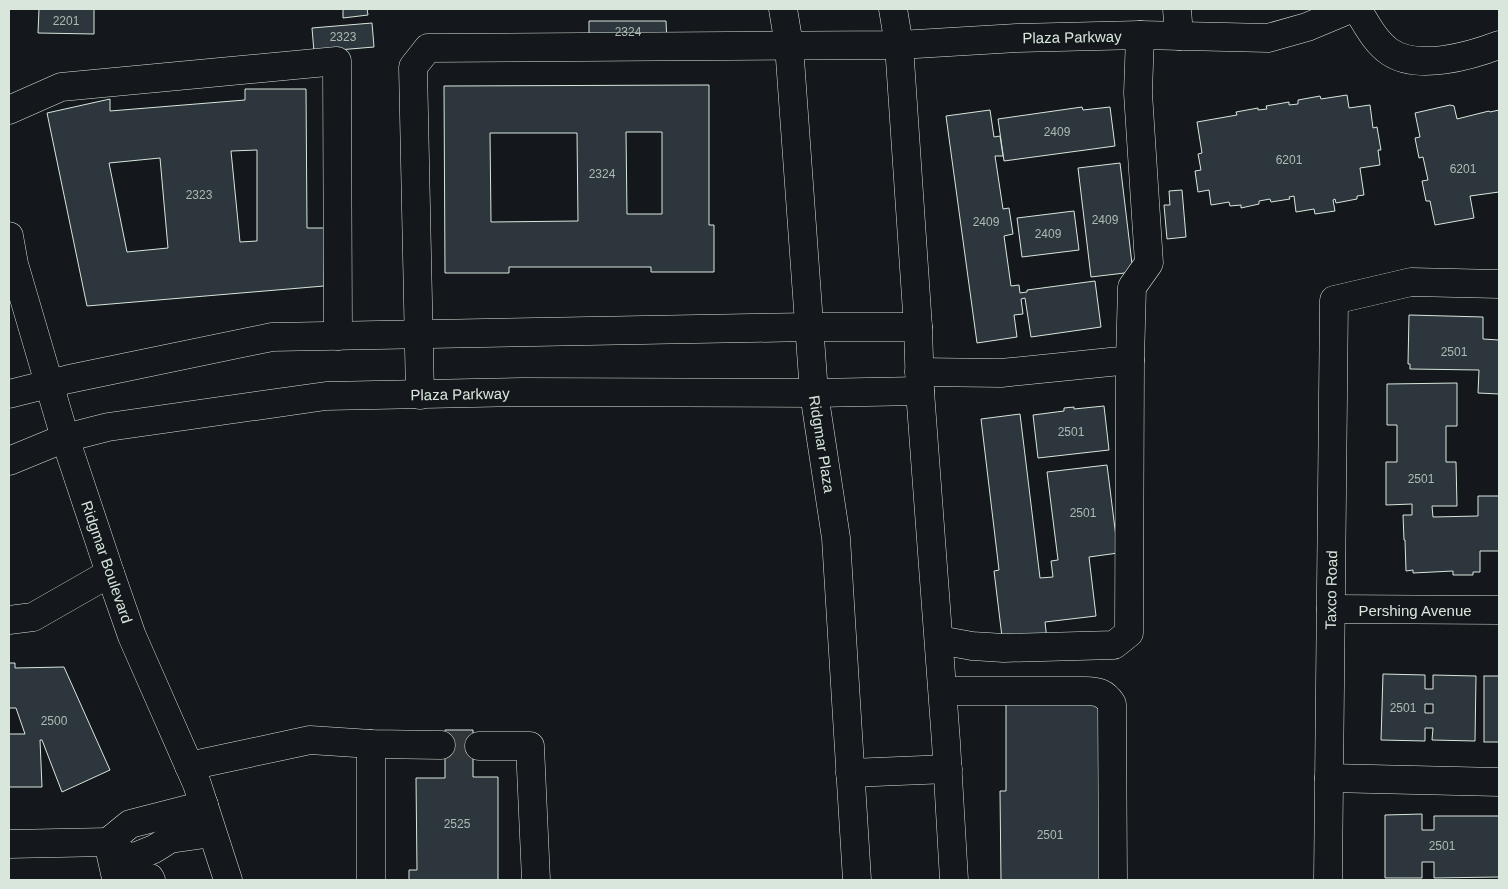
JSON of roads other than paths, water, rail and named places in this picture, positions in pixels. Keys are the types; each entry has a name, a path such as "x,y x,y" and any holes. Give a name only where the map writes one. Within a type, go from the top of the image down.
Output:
{"street":[{"name":"Ridgmar Plaza","path":"784,9 789,45 814,393 836,538 857,880"},
{"path":"893,9 899,45 954,880"},
{"path":"1177,9 1179,36"},
{"name":"Plaza Parkway","path":"420,394 412,67 428,48 899,45 1017,38 1140,35 1268,38 1307,27 1350,9"},
{"path":"1357,9 1378,40 1390,52 1407,59 1435,61 1476,53 1499,45"},
{"path":"939,640 972,646 1004,648 1114,645 1129,633 1132,287 1149,263 1138,93 1140,35"},
{"path":"9,110 61,87 337,61 338,336"},
{"name":"Ridgmar Boulevard","path":"9,236 14,264 65,438 110,573 132,636 204,805 228,880"},
{"name":"Taxco Road","path":"1328,880 1334,300 1411,282 1499,284"},
{"path":"9,394 272,337 809,327 918,327"},
{"name":"Plaza Parkway","path":"9,460 65,438 108,427 326,396 523,392 814,393 1130,360"},
{"path":"9,620 33,617 110,573"},
{"name":"Pershing Avenue","path":"1331,609 1499,610"},
{"path":"943,691 1096,691 1106,696 1112,704 1113,880"},
{"path":"189,766 310,740 371,744 441,745"},
{"path":"371,744 371,880"},
{"path":"479,746 530,746 536,880"},
{"path":"850,773 948,769"},
{"path":"1329,778 1499,782"},
{"path":"9,844 108,842 130,824 204,805"},
{"path":"108,842 127,857 137,856 154,849 170,839 212,833"},
{"path":"108,842 116,878 150,878 151,880"}],"tunnel":[{"path":"441,745 479,746"}]}
